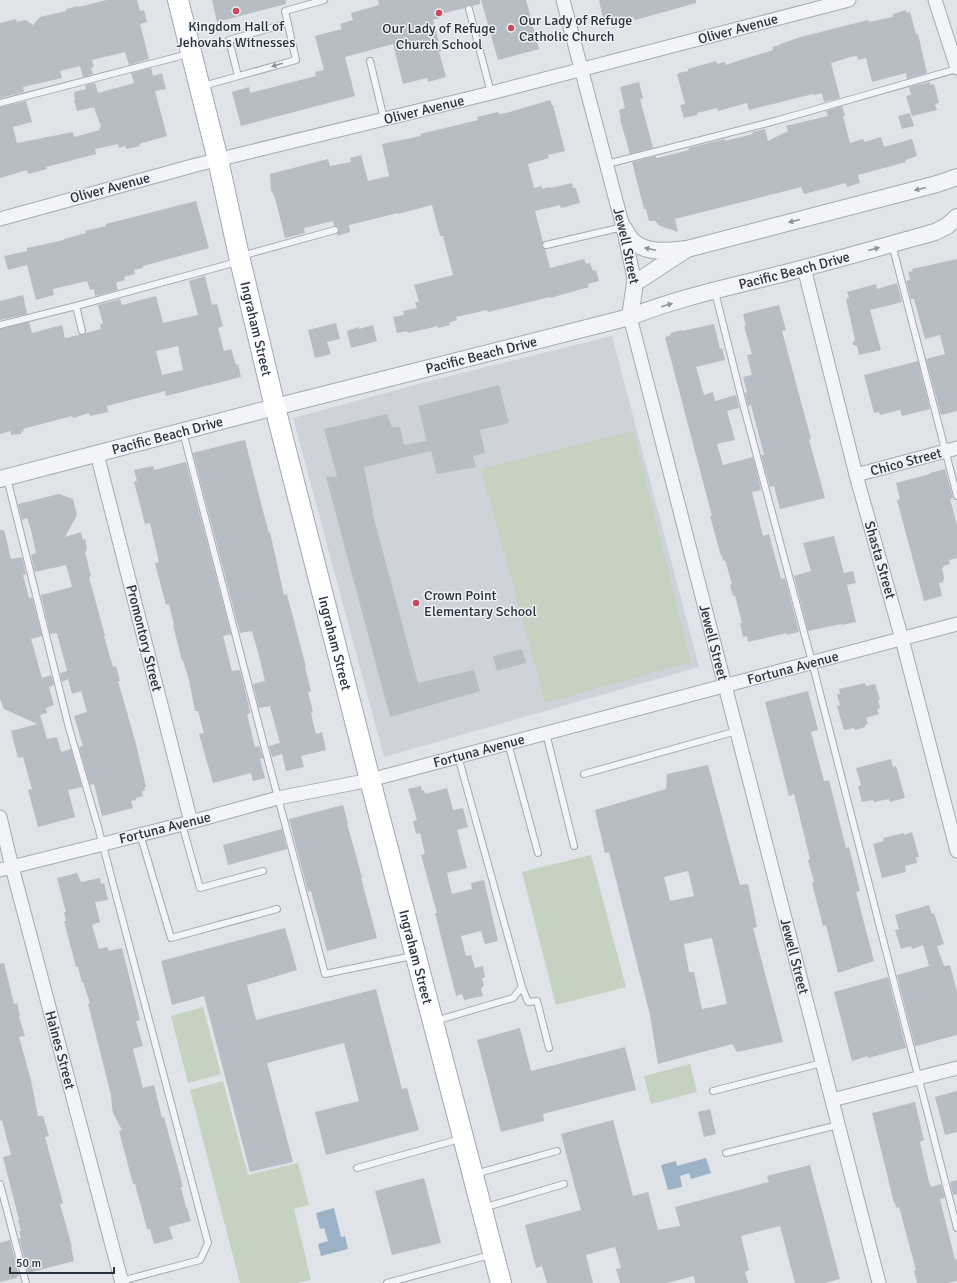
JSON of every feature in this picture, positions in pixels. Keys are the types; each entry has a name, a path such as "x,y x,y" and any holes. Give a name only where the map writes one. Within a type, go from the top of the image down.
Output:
{"main road":[{"name":"Ingraham Street","path":"178,0 201,87 275,407 501,1283"}],"street":[{"name":"Jewell Street","path":"563,0 607,164 635,283 630,317 879,1283"},
{"name":"Oliver Avenue","path":"0,219 218,160 582,70 849,0"},
{"path":"935,0 957,68"},
{"path":"623,227 633,242 646,248 666,251 687,249 937,184 957,177"},
{"name":"Pacific Beach Drive","path":"3,478 630,317 715,290 804,268 935,232 947,226 957,217"},
{"path":"635,283 687,249"},
{"name":"Shasta Street","path":"804,268 856,475 902,639 957,851"},
{"name":"Chico Street","path":"856,475 951,450"},
{"name":"Promontory Street","path":"97,454 186,823"},
{"name":"Fortuna Avenue","path":"6,868 186,823 278,798 370,780 957,624"},
{"name":"Haines Street","path":"0,816 6,868 118,1282"},
{"path":"832,1100 957,1068"}],"lane":[{"path":"201,87 296,60 286,11 324,0"},
{"path":"469,9 491,93"},
{"path":"238,76 229,40 288,24"},
{"path":"0,103 192,53"},
{"path":"370,60 384,119"},
{"path":"607,164 775,121 957,68"},
{"path":"546,246 623,227"},
{"path":"0,325 76,306 335,230"},
{"path":"892,244 951,450 957,496"},
{"path":"715,290 743,404 812,662 957,1228"},
{"path":"76,306 82,331"},
{"path":"183,432 278,798 326,974 416,955"},
{"path":"3,478 69,728 103,844 208,1243 200,1260 118,1282"},
{"path":"584,774 737,731"},
{"path":"546,733 574,846"},
{"path":"508,743 538,853"},
{"path":"458,756 522,987 528,1002 537,1001 549,1048"},
{"path":"186,823 200,888 263,871"},
{"path":"140,834 171,938 276,909"},
{"path":"433,1022 513,998 522,987"},
{"path":"713,1091 822,1063"},
{"path":"726,1153 838,1125"},
{"path":"357,1168 464,1138"},
{"path":"473,1175 557,1151"},
{"path":"0,1184 26,1283"},
{"path":"482,1208 564,1184"},
{"path":"386,1283 494,1254"}],"shaded area":[{"path":"612,336 699,667 384,757 293,418 422,383"}],"green space":[{"path":"634,431 691,662 545,703 481,469"},
{"path":"591,855 626,987 556,1005 522,872"},
{"path":"203,1007 221,1074 188,1083 171,1016"},
{"path":"690,1064 697,1092 651,1104 644,1076"},
{"path":"223,1081 248,1175 298,1163 309,1205 294,1209 311,1280 297,1283 240,1283 190,1090"}],"water":[{"path":"706,1158 711,1173 691,1179 689,1173 680,1176 682,1187 668,1190 661,1165 676,1161 677,1166"},
{"path":"334,1208 341,1237 345,1236 348,1249 321,1256 318,1244 328,1241 324,1228 320,1229 316,1213"}],"building":[{"path":"107,0 137,0 140,11 144,10 147,22 140,24 149,59 129,65 125,52 92,60 94,67 91,68 93,74 83,77 80,66 60,71 62,78 23,87 24,92 0,98 0,23 16,19 17,22 26,20 33,25 40,17 66,11 66,9"},
{"name":"Kingdom Hall of Jehovahs Witnesses","path":"212,0 286,0 286,4 217,22"},
{"path":"378,0 480,0 480,4 472,6 468,5 465,8 444,13 445,15 433,20 441,51 439,52 446,77 428,82 427,78 403,84 393,44 345,57 355,96 241,126 232,92 249,87 250,93 316,76 315,72 324,70 315,36 342,29 340,24 353,20 351,13 379,5"},
{"name":"Our Lady of Refuge Catholic Church","path":"481,0 526,0 539,49 498,60"},
{"path":"599,0 696,0 696,3 639,19 634,20 634,17 604,23"},
{"path":"906,10 906,13 910,12 916,34 918,34 927,73 907,79 906,73 872,82 866,58 858,60 857,56 850,57 831,63 840,98 824,102 822,93 813,94 749,110 747,103 718,111 717,108 684,118 680,105 685,104 678,73 716,61 717,64 725,62 725,65 773,50 772,47 801,37 868,20 869,22 893,17 893,14"},
{"path":"151,68 153,76 162,73 166,89 155,91 167,136 139,144 140,146 126,149 126,146 119,148 118,144 95,149 96,154 46,167 47,169 28,174 27,170 0,178 0,107 26,101 32,122 13,127 17,143 73,132 74,137 100,130 99,128 101,127 94,107 77,111 74,100 74,92 86,89 85,85 95,83 98,93 134,83 131,73"},
{"path":"639,82 643,98 640,99 653,148 630,154 620,119 619,110 625,108 620,87"},
{"path":"930,82 930,85 934,84 939,103 935,104 937,110 912,116 906,96 911,95 909,87"},
{"path":"550,100 553,105 565,151 548,155 549,158 528,164 534,188 542,186 542,189 551,188 572,183 573,188 576,188 580,203 561,208 560,205 535,211 543,242 542,246 545,249 550,268 584,259 586,264 590,263 593,271 596,270 599,281 588,284 589,287 550,298 488,312 487,310 456,317 457,320 449,323 450,325 438,328 438,326 408,333 407,331 397,333 393,317 404,315 403,311 417,308 415,302 419,302 414,285 453,275 443,236 440,236 432,205 349,225 350,232 337,236 339,228 334,226 333,221 304,228 305,233 285,238 275,198 271,190 270,174 328,159 330,166 351,162 350,158 361,155 368,181 389,176 382,144 421,136 420,134 478,120 477,117 498,112 499,114 506,113"},
{"path":"842,106 850,143 863,139 864,142 881,137 884,147 912,139 917,156 905,160 906,162 858,175 860,183 847,187 846,183 804,194 801,187 675,219 678,232 660,226 655,221 649,221 646,209 644,209 632,162 656,156 656,158 658,158 689,150 688,148 725,139 725,141 753,134 752,132 765,129 768,141 788,131 786,126 828,116 826,111"},
{"path":"910,113 914,126 902,129 898,116"},
{"path":"196,201 209,248 143,266 143,268 134,270 135,274 124,277 125,280 117,282 116,284 118,290 95,296 94,289 90,290 87,281 53,289 54,295 36,300 27,265 8,270 4,256 27,251 27,248 64,240 86,233 85,231 106,226 106,224"},
{"path":"957,259 957,411 941,415 926,359 945,354 940,335 925,339 914,299 911,299 906,281 910,280 908,272 913,271 912,269"},
{"path":"205,276 212,305 217,304 223,326 218,328 224,351 231,349 236,365 238,364 241,377 166,396 165,391 107,406 108,412 90,416 89,413 73,418 72,416 23,429 24,431 21,432 21,434 11,435 11,431 0,434 0,329 29,322 32,333 62,325 65,338 83,335 101,329 100,324 103,324 98,305 120,299 122,305 156,296 163,323 198,315 189,281","holes":["178,346 183,370 162,375 156,351"]},
{"path":"897,283 902,302 870,310 881,350 859,355 857,346 852,344 855,340 846,299 849,298 847,292 876,284 877,289"},
{"path":"23,295 27,314 0,320 0,301"},
{"path":"779,305 786,330 782,331 825,498 780,509 774,486 770,487 761,455 764,455 751,405 748,406 745,393 747,392 743,377 752,375 747,355 752,354 744,326 746,326 743,314"},
{"path":"336,323 340,339 327,342 331,354 315,358 308,330"},
{"path":"714,324 720,349 722,348 725,360 696,367 704,395 713,392 715,401 736,395 739,408 727,411 735,440 717,444 723,465 753,457 761,490 752,492 763,536 769,534 781,579 785,578 799,632 787,635 787,633 748,642 747,636 743,637 740,623 742,623 735,596 733,596 730,585 732,584 725,560 723,561 722,555 721,556 710,516 712,516 665,337 671,335 670,333"},
{"path":"373,325 377,341 351,348 347,331"},
{"path":"918,361 930,409 902,416 900,410 880,415 879,412 874,413 864,375"},
{"path":"499,385 509,423 480,430 485,453 473,456 476,467 437,474 431,451 364,467 372,511 418,683 474,670 480,691 390,717 326,477 337,476 324,429 387,414 392,427 400,427 404,445 427,441 418,406"},
{"path":"245,440 269,533 270,532 284,595 287,594 306,667 311,691 308,692 313,712 311,713 316,734 322,732 326,750 301,756 304,767 286,771 282,754 272,757 269,746 280,743 270,706 259,708 253,684 265,681 259,656 252,631 240,633 193,453"},
{"path":"186,462 231,634 223,636 232,671 240,670 250,711 250,713 247,714 255,747 259,746 263,758 260,759 265,778 253,781 251,773 213,783 199,734 204,733 198,711 195,711 189,680 183,660 182,661 169,604 166,605 155,563 159,562 150,523 145,524 134,482 137,481 134,470 153,466 154,470"},
{"path":"945,469 953,498 950,499 957,525 957,558 949,560 950,564 943,566 944,567 942,568 944,577 943,582 939,583 942,596 924,601 897,500 900,499 896,483"},
{"path":"59,494 73,499 77,515 65,537 81,532 83,540 85,539 87,549 85,552 91,576 89,577 113,667 116,666 120,681 118,681 136,744 146,787 144,787 145,790 142,791 143,796 131,801 133,808 102,816 94,784 90,785 79,747 83,746 74,716 87,712 81,691 72,694 68,679 62,682 60,673 67,671 57,633 50,634 41,595 72,587 66,565 35,572 31,555 36,553 31,530 27,518 22,520 18,504"},
{"path":"0,530 4,530 11,559 22,557 26,574 23,575 29,598 32,597 42,636 31,639 42,678 51,675 54,685 49,687 54,705 46,708 47,713 40,715 47,739 57,737 61,752 71,749 82,787 68,790 75,817 38,827 28,790 32,789 23,757 18,758 11,731 37,724 4,709 0,699"},
{"path":"834,536 844,573 853,571 856,583 847,585 856,622 808,631 794,576 811,571 803,543"},
{"path":"522,649 526,663 497,671 493,656"},
{"path":"865,683 866,686 875,684 880,699 878,700 880,708 877,709 879,714 866,718 868,724 865,725 865,727 855,730 854,728 844,730 837,706 840,705 837,695 840,694 839,689"},
{"path":"808,691 818,730 811,732 824,781 829,780 846,848 849,847 860,891 856,892 874,961 838,973 826,925 823,926 812,883 814,882 808,860 810,859 794,794 789,796 765,702"},
{"path":"891,759 893,767 896,766 905,798 890,802 889,799 874,802 873,800 862,802 858,786 861,785 856,768"},
{"path":"708,765 740,885 748,884 757,927 753,928 783,1042 737,1052 732,1044 658,1064 650,1015 609,852 605,853 595,810 666,789 667,774","holes":["688,871 694,896 670,901 664,877","712,938 727,1004 702,1009 694,972 689,972 684,944"]},
{"path":"421,786 422,791 424,790 425,794 447,788 453,810 463,808 468,827 457,830 467,868 447,873 452,894 472,889 471,883 484,880 498,941 485,944 481,931 461,936 466,956 471,955 475,968 483,966 485,977 482,978 484,985 481,989 483,996 464,1000 462,994 456,996 435,913 437,913 421,855 425,854 420,833 416,834 413,821 417,820 408,789"},
{"path":"343,805 377,938 327,951 311,891 308,892 289,819"},
{"path":"282,829 287,849 228,865 223,845"},
{"path":"912,832 919,857 916,857 917,863 905,866 906,872 882,878 873,844 884,841 883,838 904,833 904,835"},
{"path":"77,873 81,882 100,878 101,884 104,883 108,900 95,902 100,922 92,925 99,949 107,947 109,951 122,948 140,1020 136,1021 143,1046 133,1049 143,1088 154,1085 162,1118 164,1117 183,1187 181,1187 186,1208 191,1221 169,1227 173,1239 154,1244 150,1229 147,1229 135,1184 133,1184 119,1131 122,1130 113,1113 111,1095 88,1004 90,1003 83,982 82,983 78,967 76,967 64,921 66,921 64,912 66,912 57,878"},
{"path":"929,905 932,914 934,913 944,944 937,946 944,966 950,965 957,992 957,1035 915,1046 897,975 929,966 923,945 912,949 911,946 901,949 895,930 899,929 895,915"},
{"path":"285,928 297,970 247,985 256,1020 376,989 402,1089 407,1088 419,1130 326,1155 315,1112 359,1101 344,1043 267,1063 293,1162 250,1172 204,996 172,1005 161,961"},
{"path":"4,963 14,1004 17,1003 19,1017 25,1036 19,1037 31,1080 38,1116 43,1116 49,1136 45,1137 63,1203 60,1204 72,1247 74,1261 28,1273 19,1238 21,1238 19,1231 21,1231 19,1220 3,1157 11,1155 2,1120 0,1121 0,964"},
{"path":"888,977 906,1048 852,1061 834,992"},
{"path":"520,1028 531,1071 625,1047 636,1090 543,1114 544,1121 501,1132 477,1040"},
{"path":"957,1091 957,1132 945,1135 935,1097"},
{"path":"915,1102 924,1140 920,1143 929,1182 931,1187 941,1184 945,1198 940,1199 955,1260 957,1259 957,1281 948,1283 917,1283 914,1271 916,1270 899,1207 896,1208 894,1203 872,1113"},
{"path":"710,1109 716,1134 704,1137 698,1112"},
{"path":"613,1120 633,1196 648,1192 658,1230 680,1226 675,1207 769,1182 767,1176 810,1165 840,1279 825,1283 795,1283 780,1226 741,1236 749,1270 745,1272 748,1283 695,1283 694,1276 667,1283 620,1283 616,1269 621,1268 615,1247 586,1255 593,1283 547,1283 542,1266 536,1268 525,1225 581,1210 561,1134"},
{"path":"424,1178 441,1243 392,1255 375,1191"},
{"path":"957,1180 957,1194 953,1195 950,1182"},
{"path":"10,1240 19,1276 17,1276 17,1278 0,1282 0,1243"}],"place":[{"name":"Kingdom Hall of Jehovahs Witnesses","path":"236,11"},
{"name":"Our Lady of Refuge Church School","path":"439,13"},
{"name":"Our Lady of Refuge Catholic Church","path":"511,28"},
{"name":"Crown Point Elementary School","path":"416,603"}]}
